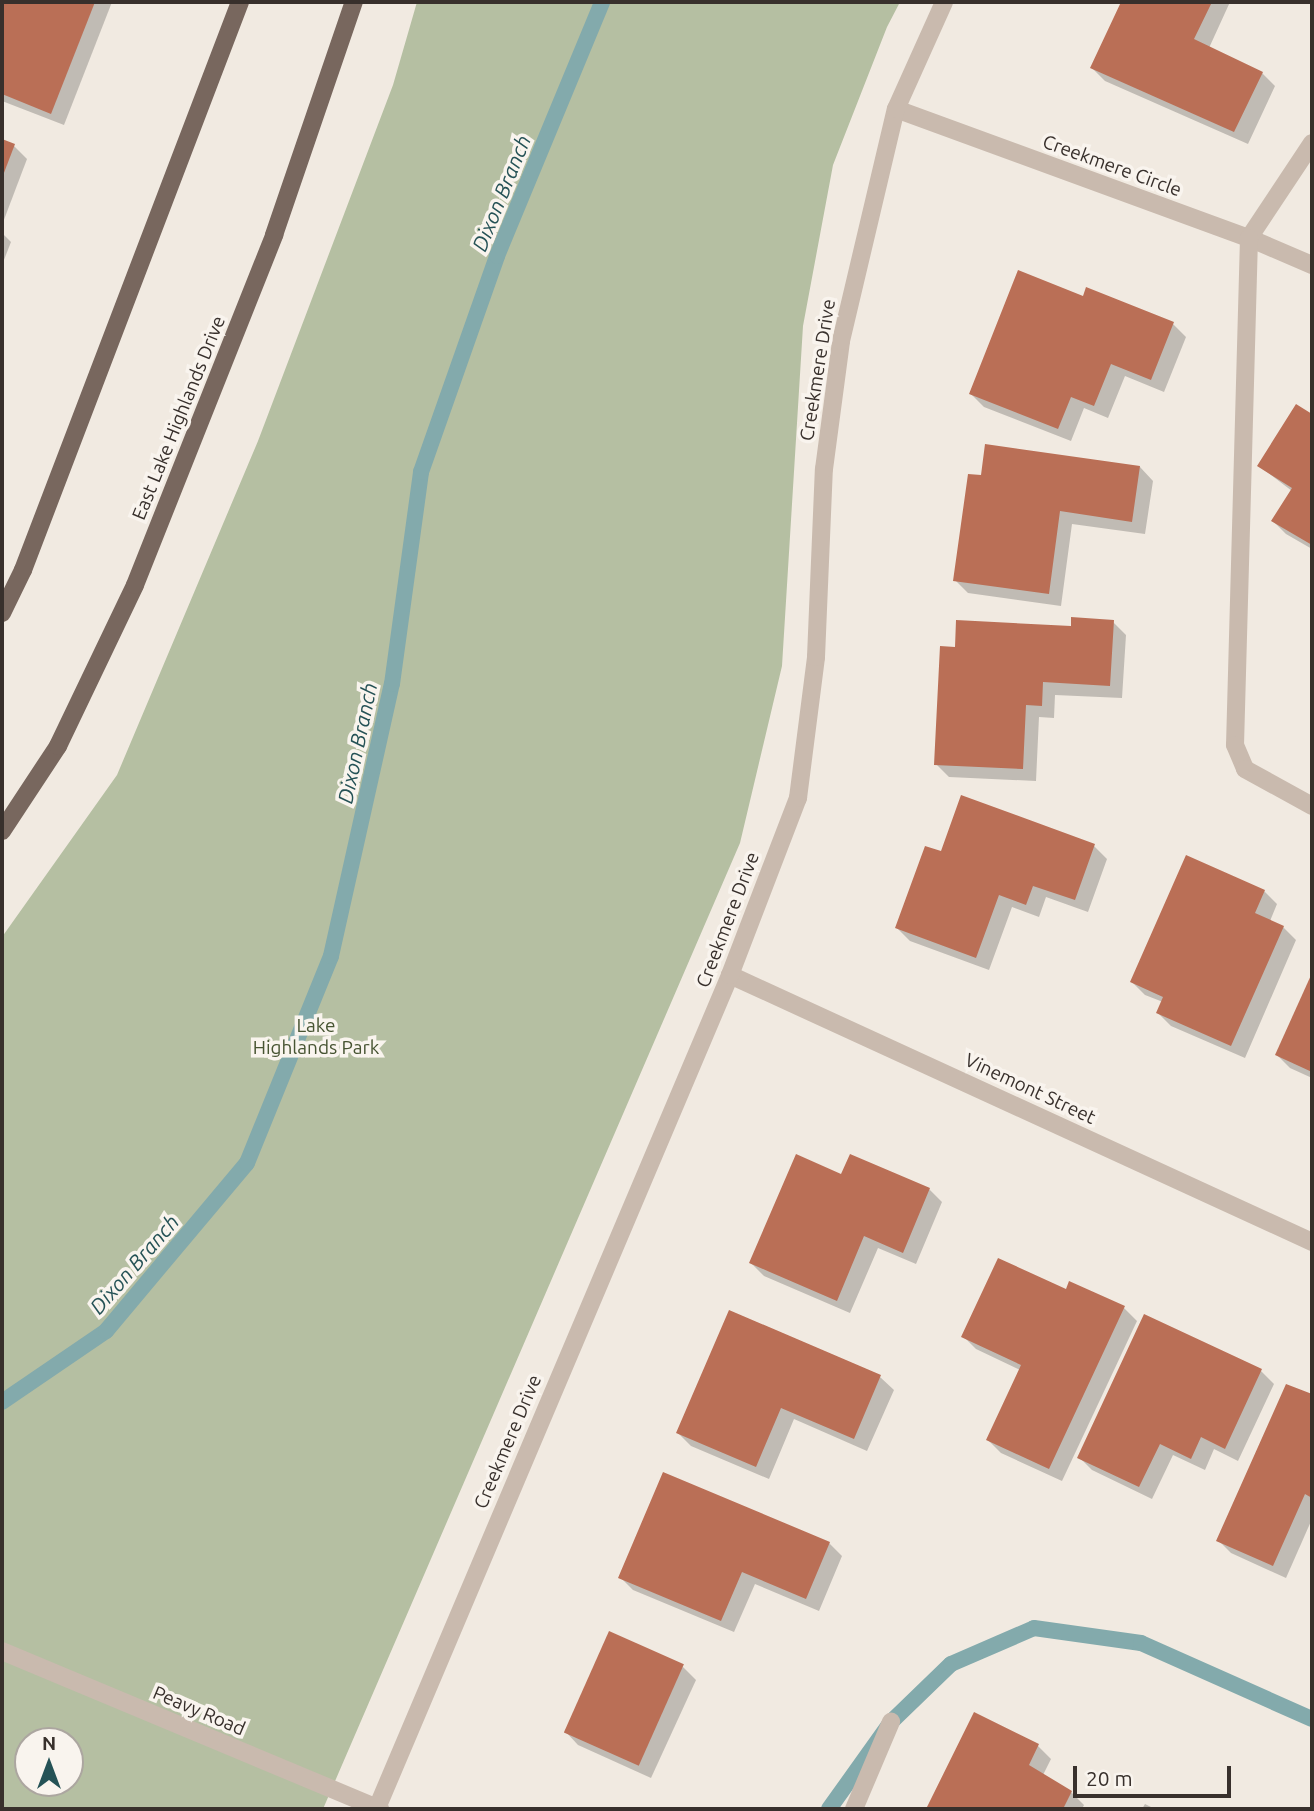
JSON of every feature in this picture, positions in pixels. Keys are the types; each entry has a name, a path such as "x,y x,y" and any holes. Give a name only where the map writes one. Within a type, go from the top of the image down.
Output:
{"main road":[{"path":"2,613 28,558 240,2"},
{"name":"East Lake Highlands Drive","path":"2,831 58,746 135,585 274,234 354,2"}],"street":[{"name":"Creekmere Drive","path":"379,1809 730,975 798,798 816,657 824,469 841,341 896,109 944,2"},
{"name":"Creekmere Circle","path":"896,109 1249,238 1312,265"},
{"path":"1312,143 1249,238 1235,745 1245,769 1312,806"},
{"name":"Vinemont Street","path":"730,975 1312,1242"},
{"name":"Peavy Road","path":"2,1651 379,1809"},
{"path":"854,1809 891,1722"}],"green space":[{"name":"Lake Highlands Park","path":"417,2 900,2 887,27 833,165 803,326 782,666 740,843 323,1809 2,1809 2,937 117,775 258,441 393,85"}],"building":[{"path":"2,2 95,2 51,114 2,94"},
{"path":"1121,2 1212,2 1194,39 1263,72 1234,132 1090,68"},
{"path":"2,139 15,144 2,178"},
{"path":"1018,270 1083,296 1086,287 1174,322 1151,380 1111,364 1094,406 1071,397 1058,429 969,394"},
{"path":"1296,404 1312,414 1312,545 1271,521 1292,488 1257,466"},
{"path":"985,444 1140,466 1132,522 1060,511 1049,594 953,581 968,474 981,475"},
{"path":"1071,617 1114,620 1110,686 1043,682 1042,706 1026,705 1023,769 934,765 940,646 955,647 956,620 1071,626"},
{"path":"961,795 1095,844 1075,900 1033,886 1026,905 999,895 976,958 895,928 925,846 941,851"},
{"path":"1186,855 1265,890 1255,913 1284,926 1231,1046 1156,1013 1163,997 1130,982"},
{"path":"1312,973 1312,1072 1275,1055"},
{"path":"796,1154 841,1174 850,1154 930,1188 903,1253 864,1236 837,1301 749,1263"},
{"path":"998,1258 1066,1289 1069,1281 1125,1306 1049,1469 986,1440 1021,1365 961,1337"},
{"path":"729,1310 881,1375 854,1439 781,1408 756,1467 676,1433"},
{"path":"1144,1314 1262,1369 1225,1449 1201,1437 1191,1459 1160,1444 1139,1487 1077,1458"},
{"path":"1286,1384 1312,1394 1312,1498 1305,1494 1273,1566 1216,1541"},
{"path":"663,1472 830,1542 806,1599 742,1572 721,1621 618,1578"},
{"path":"609,1631 684,1664 639,1766 564,1732"},
{"path":"974,1712 1039,1744 1029,1765 1072,1791 1063,1809 926,1809"}],"waterway":[{"name":"Dixon Branch","path":"2,1402 106,1331 247,1163 331,956 392,684 421,472 497,256 602,2"},
{"path":"829,1809 891,1722 951,1664 1034,1628 1141,1643 1312,1719"}]}
